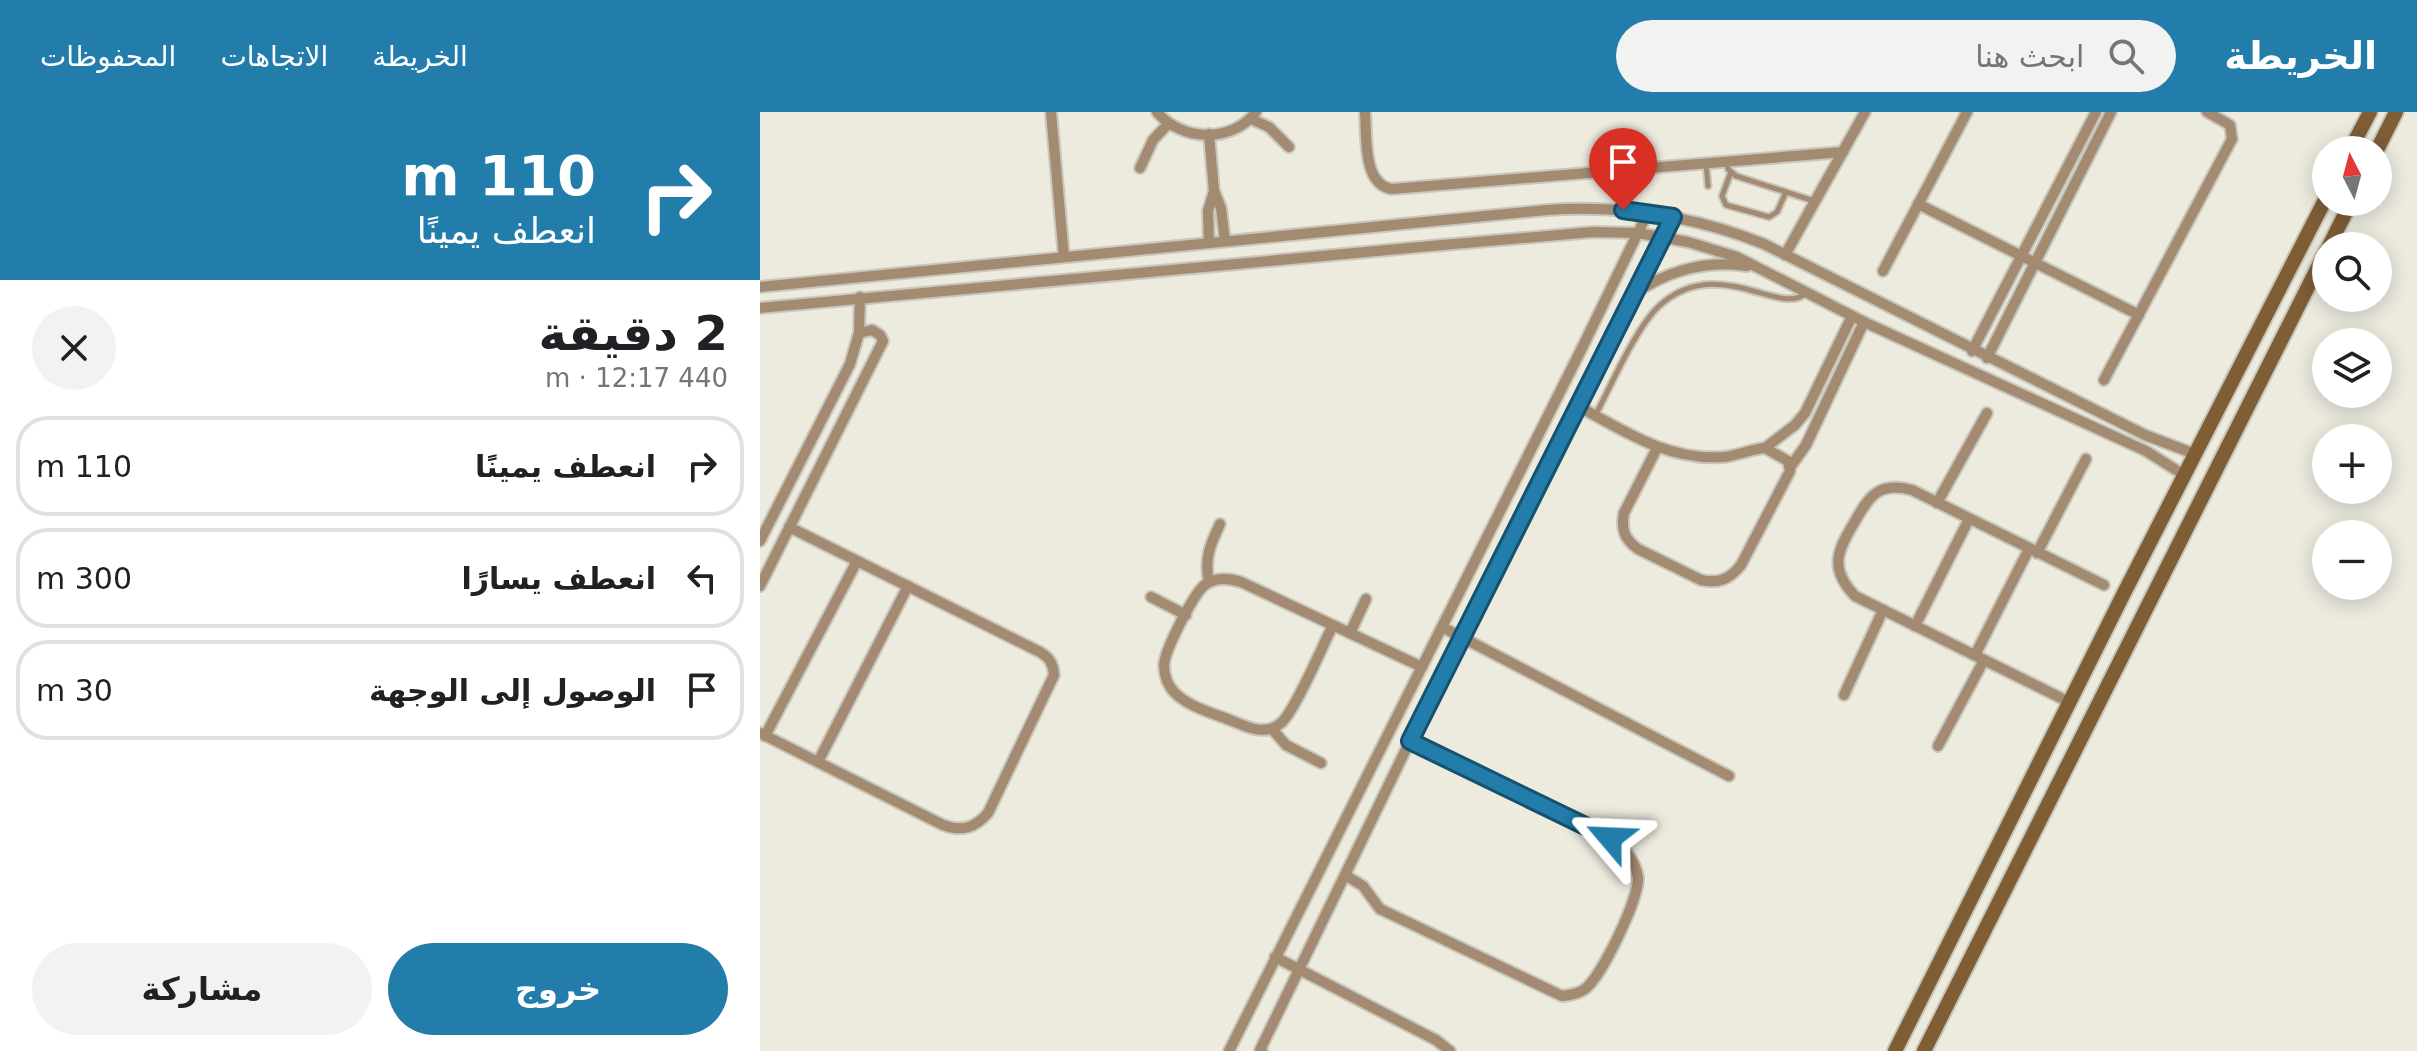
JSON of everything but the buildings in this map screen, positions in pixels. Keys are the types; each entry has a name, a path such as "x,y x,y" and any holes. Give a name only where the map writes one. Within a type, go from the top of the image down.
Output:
{"street":[{"path":"1051,112 1064,257"},
{"path":"1157,112 1168,124 1187,133 1209,134 1231,131 1254,115 1289,147"},
{"path":"1365,112 1372,176 1384,187 1843,152"},
{"path":"1785,255 1865,112"},
{"path":"1883,271 1967,112"},
{"path":"1972,351 2096,112"},
{"path":"1987,358 2111,112"},
{"path":"2104,380 2232,139 2230,125 2207,112"},
{"path":"2357,136 2370,112"},
{"path":"2384,136 2396,112"},
{"path":"1140,168 1147,150 1168,124"},
{"path":"1209,134 1214,191 1221,208 1225,241"},
{"path":"1209,243 1208,211 1214,191"},
{"path":"1918,204 2139,315"},
{"path":"760,287 1560,209 1648,212 1730,232 1785,255 1972,351 2161,442 2195,454"},
{"path":"1229,1051 1648,212"},
{"path":"1895,1051 2317,216"},
{"path":"1262,1051 1410,741 1673,217"},
{"path":"760,308 1572,234 1638,233 1713,249 1760,268 1864,322 2146,451 2184,475"},
{"path":"1635,293 1663,277 1695,267 1727,264 1760,268"},
{"path":"1924,1051 2312,279"},
{"path":"760,541 850,364 859,333 860,297"},
{"path":"1578,406 1657,448 1680,454 1725,457 1765,448 1795,425 1805,413 1852,316"},
{"path":"1657,448 1624,513 1624,534 1629,543 1638,549 1701,580 1724,580 1741,565 1791,466 1806,445 1864,322"},
{"path":"760,586 883,341 872,330 859,333"},
{"path":"829,407 845,415"},
{"path":"1937,503 1987,413"},
{"path":"1765,448 1788,461 1791,466"},
{"path":"1938,746 2033,551 2086,459"},
{"path":"2069,702 1855,596 1839,572 1838,558 1842,544 1871,495 1884,488 1898,486 1912,490 2104,585"},
{"path":"1915,626 1969,519"},
{"path":"1209,582 1206,560 1220,524"},
{"path":"789,527 1040,652 1048,657 1054,675 1050,684 988,813 979,823 968,828 955,829 762,734 857,561"},
{"path":"1333,625 1288,715 1272,729 1251,729 1185,701 1173,692 1166,679 1164,665 1167,653 1197,592 1209,582 1230,579 1241,582 1333,625 1422,667"},
{"path":"818,762 908,586"},
{"path":"1151,597 1186,615"},
{"path":"1350,633 1366,599"},
{"path":"1844,695 1883,610"},
{"path":"1442,627 1729,776"},
{"path":"1272,729 1286,745 1321,763"},
{"path":"1345,875 1363,886 1380,909 1562,996 1584,990 1592,982 1633,906 1638,891 1638,875 1623,847 1410,741"},
{"path":"2006,828 2031,841"},
{"path":"1275,957 1436,1040 1450,1051"}],"lane":[{"path":"1726,161 1731,172 1722,196 1726,205 1769,217 1776,214 1786,192"},
{"path":"1705,163 1708,186"},
{"path":"1731,172 1815,202"},
{"path":"1595,415 1645,323 1659,306 1677,293 1720,283 1788,300 1799,299 1807,292"}],"route":[{"path":"1610,838 1410,741 1673,217 1623,210"}]}
